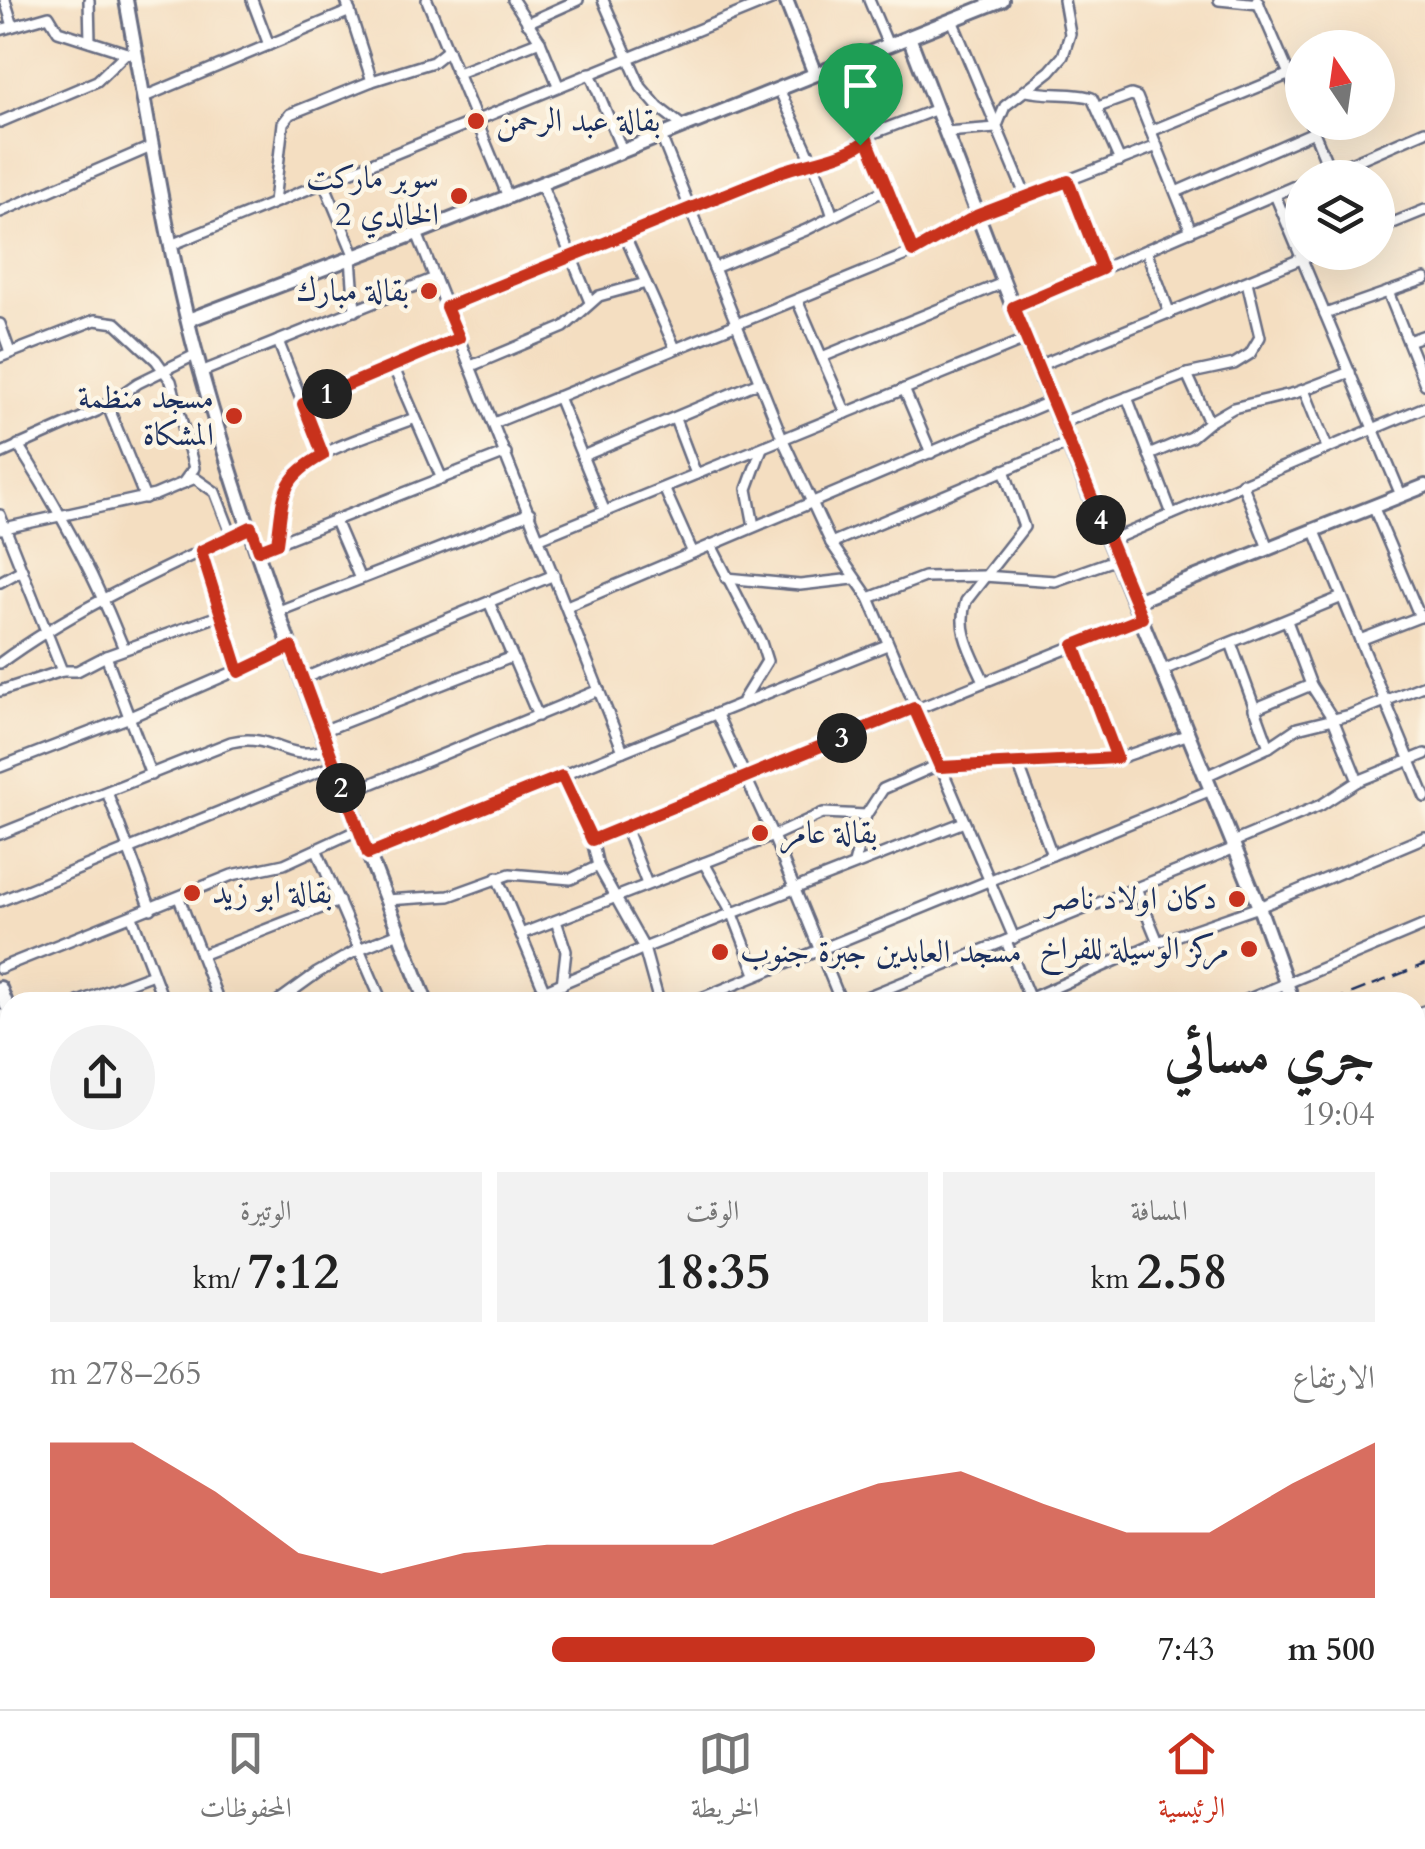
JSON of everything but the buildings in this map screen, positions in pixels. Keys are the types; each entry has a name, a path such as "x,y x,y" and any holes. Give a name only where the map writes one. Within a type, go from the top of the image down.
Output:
{"street":[{"path":"6,0 13,26"},
{"path":"89,0 90,41"},
{"path":"126,0 131,55 144,97 171,245 201,372 332,766 422,992"},
{"path":"252,0 269,44"},
{"path":"427,0 508,197"},
{"path":"514,0 540,40 558,86"},
{"path":"527,23 578,0"},
{"path":"604,0 646,94 684,127"},
{"path":"171,245 771,0"},
{"path":"786,0 815,74"},
{"path":"869,0 888,45"},
{"path":"188,320 1002,0"},
{"path":"996,128 1005,106 1050,71 1069,45 1064,0"},
{"path":"1219,0 1258,2 1285,63"},
{"path":"144,97 269,44 348,5 372,81"},
{"path":"0,30 49,16 58,31 131,55"},
{"path":"952,20 1026,196"},
{"path":"909,36 1003,282 1136,601 1289,992"},
{"path":"458,72 540,40"},
{"path":"274,202 286,118 372,81 433,62 448,50"},
{"path":"0,122 97,82 131,55"},
{"path":"590,73 622,150"},
{"path":"1152,131 1285,76"},
{"path":"779,89 824,186 832,214"},
{"path":"1027,91 1053,96 1088,95 1098,107 1120,161"},
{"path":"1098,107 1134,95 1191,231"},
{"path":"446,307 810,161 848,152 884,129 937,109"},
{"path":"946,132 996,128"},
{"path":"1356,160 1425,131"},
{"path":"661,136 783,440 831,544 869,598 990,880 1025,992"},
{"path":"867,139 913,252"},
{"path":"1176,192 1285,140"},
{"path":"0,212 154,146"},
{"path":"494,423 913,252 978,215 1158,146"},
{"path":"1068,181 1102,269"},
{"path":"324,182 353,257 355,310"},
{"path":"541,183 590,302"},
{"path":"714,268 806,230 886,189"},
{"path":"1013,307 1285,191"},
{"path":"1275,195 1285,219"},
{"path":"1395,222 1425,210"},
{"path":"417,233 623,751"},
{"path":"625,236 675,348"},
{"path":"1146,250 1170,314"},
{"path":"1038,366 1285,266"},
{"path":"1307,270 1401,495"},
{"path":"201,372 435,278"},
{"path":"1325,314 1425,279"},
{"path":"822,357 1003,282"},
{"path":"1061,423 1188,374 1234,364 1250,354 1257,344 1259,328 1247,282"},
{"path":"471,366 564,327 590,302 646,283"},
{"path":"1388,292 1425,384"},
{"path":"797,300 846,413"},
{"path":"0,324 5,354 85,323 106,319 116,323 164,369 176,396 194,468 183,484"},
{"path":"1408,340 1425,335"},
{"path":"303,404 459,338"},
{"path":"540,538 1027,338"},
{"path":"278,341 323,455"},
{"path":"0,454 107,404 197,354"},
{"path":"393,366 442,478"},
{"path":"1150,454 1191,437 1233,408 1304,390 1350,372"},
{"path":"1188,374 1209,422"},
{"path":"583,456 759,382"},
{"path":"904,389 931,453"},
{"path":"1304,390 1327,447"},
{"path":"1126,397 1172,514"},
{"path":"558,398 606,512"},
{"path":"566,606 1052,401"},
{"path":"107,404 145,498"},
{"path":"1109,541 1425,407"},
{"path":"277,543 288,482 298,469 415,418"},
{"path":"675,419 696,474"},
{"path":"831,544 1069,443"},
{"path":"18,446 104,600 124,649"},
{"path":"754,526 747,489 762,448"},
{"path":"259,550 506,452"},
{"path":"984,681 960,625 966,600 1024,527 1004,470"},
{"path":"3,528 145,498 194,478 212,488 232,536"},
{"path":"1242,483 1268,548"},
{"path":"1136,601 1425,486"},
{"path":"664,488 693,553"},
{"path":"1360,640 1422,616 1372,506"},
{"path":"280,611 530,513"},
{"path":"0,515 62,671"},
{"path":"334,521 360,580"},
{"path":"0,663 104,600 251,527"},
{"path":"1314,529 1425,797"},
{"path":"711,545 768,660 742,702"},
{"path":"201,551 239,672"},
{"path":"869,598 924,577 1055,581 1116,558"},
{"path":"0,582 22,570"},
{"path":"302,678 554,575"},
{"path":"726,578 800,585 853,579"},
{"path":"1163,670 1342,597"},
{"path":"489,602 538,716"},
{"path":"0,692 62,671 82,669 124,649 221,615"},
{"path":"592,840 1142,618"},
{"path":"1286,620 1311,685 1333,719 1358,781"},
{"path":"1231,643 1268,747"},
{"path":"368,854 888,644"},
{"path":"1074,645 1117,758"},
{"path":"0,767 130,718 291,647"},
{"path":"106,656 151,775"},
{"path":"320,732 512,656"},
{"path":"1254,708 1311,685"},
{"path":"1206,776 1268,747 1297,728 1386,702 1425,685"},
{"path":"344,795 598,690"},
{"path":"717,715 773,836 837,992"},
{"path":"854,864 866,815 879,794 920,770 1117,758 1189,734"},
{"path":"0,834 218,746 262,738 298,754 326,749"},
{"path":"879,992 1136,888 1321,805 1358,781 1425,754"},
{"path":"1018,763 1052,855"},
{"path":"0,901 332,766"},
{"path":"562,776 592,840 598,866 644,948 656,992"},
{"path":"717,992 1212,790"},
{"path":"107,792 151,909"},
{"path":"521,934 823,813 866,815"},
{"path":"497,877 546,992 644,948 964,822"},
{"path":"625,827 647,884"},
{"path":"0,968 232,875 271,868 317,851 358,830"},
{"path":"1047,992 1158,942 1259,907 1425,837"},
{"path":"317,851 378,992"},
{"path":"704,863 733,914 756,974"},
{"path":"386,900 450,896 510,874 562,880 578,877 598,866"},
{"path":"1136,888 1158,942"},
{"path":"179,898 214,992"},
{"path":"201,955 339,901"},
{"path":"132,918 160,992"},
{"path":"556,920 566,951 562,986"},
{"path":"1265,992 1425,925"},
{"path":"290,992 359,949 399,932"},
{"path":"105,992 153,974"}],"railway":[{"path":"1355,992 1425,964"}],"place":[{"name":"بقالة عبد الرحمن","path":"476,121"},
{"name":"سوبر ماركت الخالدي 2","path":"459,196"},
{"name":"بقالة مبارك","path":"429,291"},
{"name":"مسجد منظمة المشكاة","path":"234,416"},
{"name":"بقالة عامر","path":"760,833"},
{"name":"بقالة ابو زيد","path":"192,893"},
{"name":"دكان اولاد ناصر","path":"1237,899"},
{"name":"مركز الوسيلة للفراخ","path":"1249,949"},
{"name":"مسجد العابدين جبرة جنوب","path":"720,952"}],"route":[{"path":"867,139 913,252 978,215 1068,181 1102,269 1013,307 1142,618 1074,645 1117,758 1098,762 940,767 914,708 592,840 562,776 368,854 332,766 291,647 239,672 201,551 251,527 259,550 277,543 288,482 298,469 323,455 303,404 459,338 446,307 780,172 860,145 867,139"}]}
